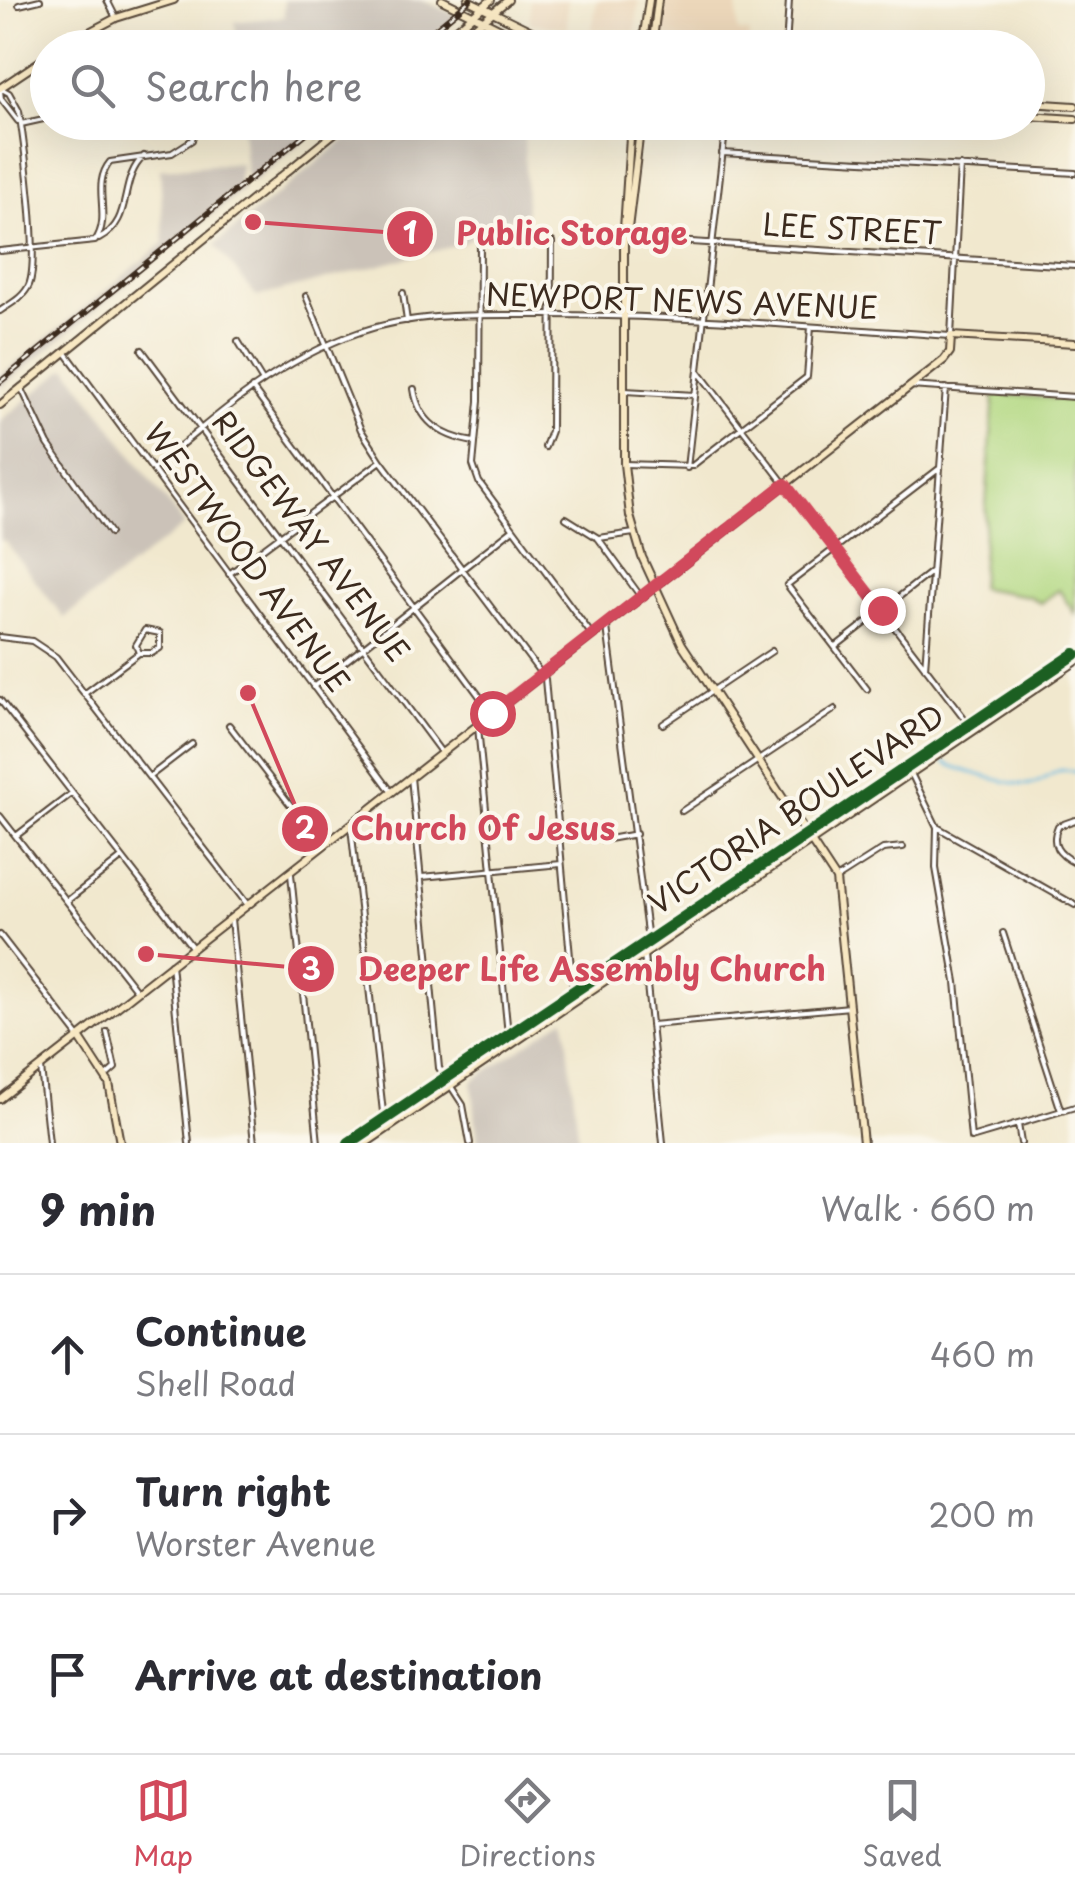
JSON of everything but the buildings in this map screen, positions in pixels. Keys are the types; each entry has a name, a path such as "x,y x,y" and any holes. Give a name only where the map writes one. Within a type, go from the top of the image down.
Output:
{"main road":[{"path":"93,30 156,2 174,0"},
{"path":"442,0 505,30"},
{"path":"468,0 530,30"},
{"path":"455,30 491,0"},
{"path":"471,30 508,0"},
{"path":"645,30 649,0"},
{"path":"654,30 658,0"},
{"path":"0,89 30,68"},
{"path":"1045,104 1075,106"},
{"path":"1045,117 1075,119"},
{"path":"0,405 326,140"},
{"path":"630,140 626,176 624,464 634,533 655,587 712,691 836,879 863,1143"},
{"path":"627,238 640,140"},
{"path":"0,1100 947,357 950,336"},
{"name":"NEWPORT NEWS AVENUE","path":"950,336 1075,343"},
{"name":"VICTORIA BOULEVARD","path":"366,1143 912,774 1075,654"},
{"name":"VICTORIA BOULEVARD","path":"348,1143 907,766 1075,662"},
{"path":"79,1037 106,1076 120,1143"}],"street":[{"path":"20,5 40,0"},
{"path":"107,0 116,18"},
{"path":"787,30 789,0"},
{"path":"0,311 30,283 32,248 21,124 10,92 0,89 0,99 21,124"},
{"path":"21,124 30,122"},
{"path":"95,241 103,230 103,170 122,157 185,146 188,140"},
{"path":"687,468 724,140"},
{"path":"722,153 1075,172"},
{"path":"0,251 95,241 121,220 130,174 144,156"},
{"path":"950,336 960,166"},
{"name":"LEE STREET","path":"627,238 1075,266"},
{"path":"480,242 473,465 479,482 592,635"},
{"path":"545,448 550,431 552,242"},
{"path":"403,293 408,321"},
{"path":"306,296 362,430 381,461 542,674 573,990"},
{"name":"NEWPORT NEWS AVENUE","path":"153,470 262,380 326,345 408,321 480,315 625,316 950,336"},
{"path":"624,464 687,468 742,428 807,377 811,327"},
{"path":"238,341 262,380"},
{"name":"RIDGEWAY AVENUE","path":"142,350 441,752"},
{"name":"WESTWOOD AVENUE","path":"65,352 392,791"},
{"path":"698,372 972,728"},
{"path":"910,386 1075,398"},
{"path":"21,388 48,444 110,533"},
{"path":"252,388 492,713"},
{"path":"925,668 946,388"},
{"path":"414,389 418,406 437,431 474,442"},
{"path":"625,391 695,396"},
{"path":"228,574 381,461"},
{"path":"866,689 787,585 940,468"},
{"path":"566,518 598,538 641,597"},
{"path":"313,687 513,529"},
{"path":"598,538 634,533"},
{"path":"834,647 932,572"},
{"path":"606,624 648,940 644,954 664,1143"},
{"path":"84,694 139,653 152,654 160,648 160,633 145,630 136,645 139,653"},
{"path":"0,637 15,636 46,648 247,904"},
{"path":"664,724 772,650"},
{"path":"0,700 192,947"},
{"path":"682,811 835,708"},
{"path":"478,724 508,1036"},
{"path":"229,725 322,846"},
{"path":"149,777 192,744"},
{"path":"907,766 937,827 936,868 956,982 971,1138 1075,1107"},
{"path":"411,776 436,1053 444,1078 466,1111 470,1143"},
{"path":"16,836 72,793"},
{"path":"0,816 137,991"},
{"path":"1075,820 1062,824 1056,833 1057,850 1075,863"},
{"path":"350,823 384,1130"},
{"path":"937,827 1075,905"},
{"path":"603,840 636,834"},
{"path":"836,879 883,849 903,848"},
{"path":"67,901 123,858"},
{"path":"422,878 563,864"},
{"path":"291,870 318,1143"},
{"path":"231,917 254,1143"},
{"path":"1003,933 1061,1111"},
{"path":"0,934 79,1037"},
{"path":"171,964 190,1143"},
{"path":"652,1025 850,1006"},
{"path":"106,1076 115,1069 107,1032"},
{"path":"41,1067 50,1143"},
{"path":"1018,1124 1021,1143"}],"shaded area":[{"path":"284,0 422,0 457,16 439,30 236,30 235,22 284,17"},
{"path":"530,0 567,0 567,29 530,23"},
{"path":"597,0 639,0 635,30 592,30"},
{"path":"665,0 737,0 738,30 662,30"},
{"path":"243,140 305,140 252,183 246,176"},
{"path":"345,140 524,140 526,213 485,228 462,244 257,297 215,245"},
{"path":"240,163 239,182 244,189 0,388 0,376 164,243 160,169"},
{"path":"67,367 184,525 64,618 4,540 0,542 0,421"},
{"path":"565,1018 579,1143 478,1143 472,1081"}],"green space":[{"path":"994,394 1075,400 1075,614 1059,590 1040,603 1028,596 980,588"}],"waterway":[{"path":"945,762 1024,784 1057,771 1075,772"}],"railway":[{"path":"434,30 470,0"},
{"path":"0,382 298,140"}],"cycle path":[{"path":"349,1143 1075,654"}],"place":[{"name":"Public Storage","path":"253,222"},
{"name":"Church Of Jesus","path":"248,693"},
{"name":"Deeper Life Assembly Church","path":"146,954"}],"route":[{"path":"492,713 785,484 882,610"}]}
